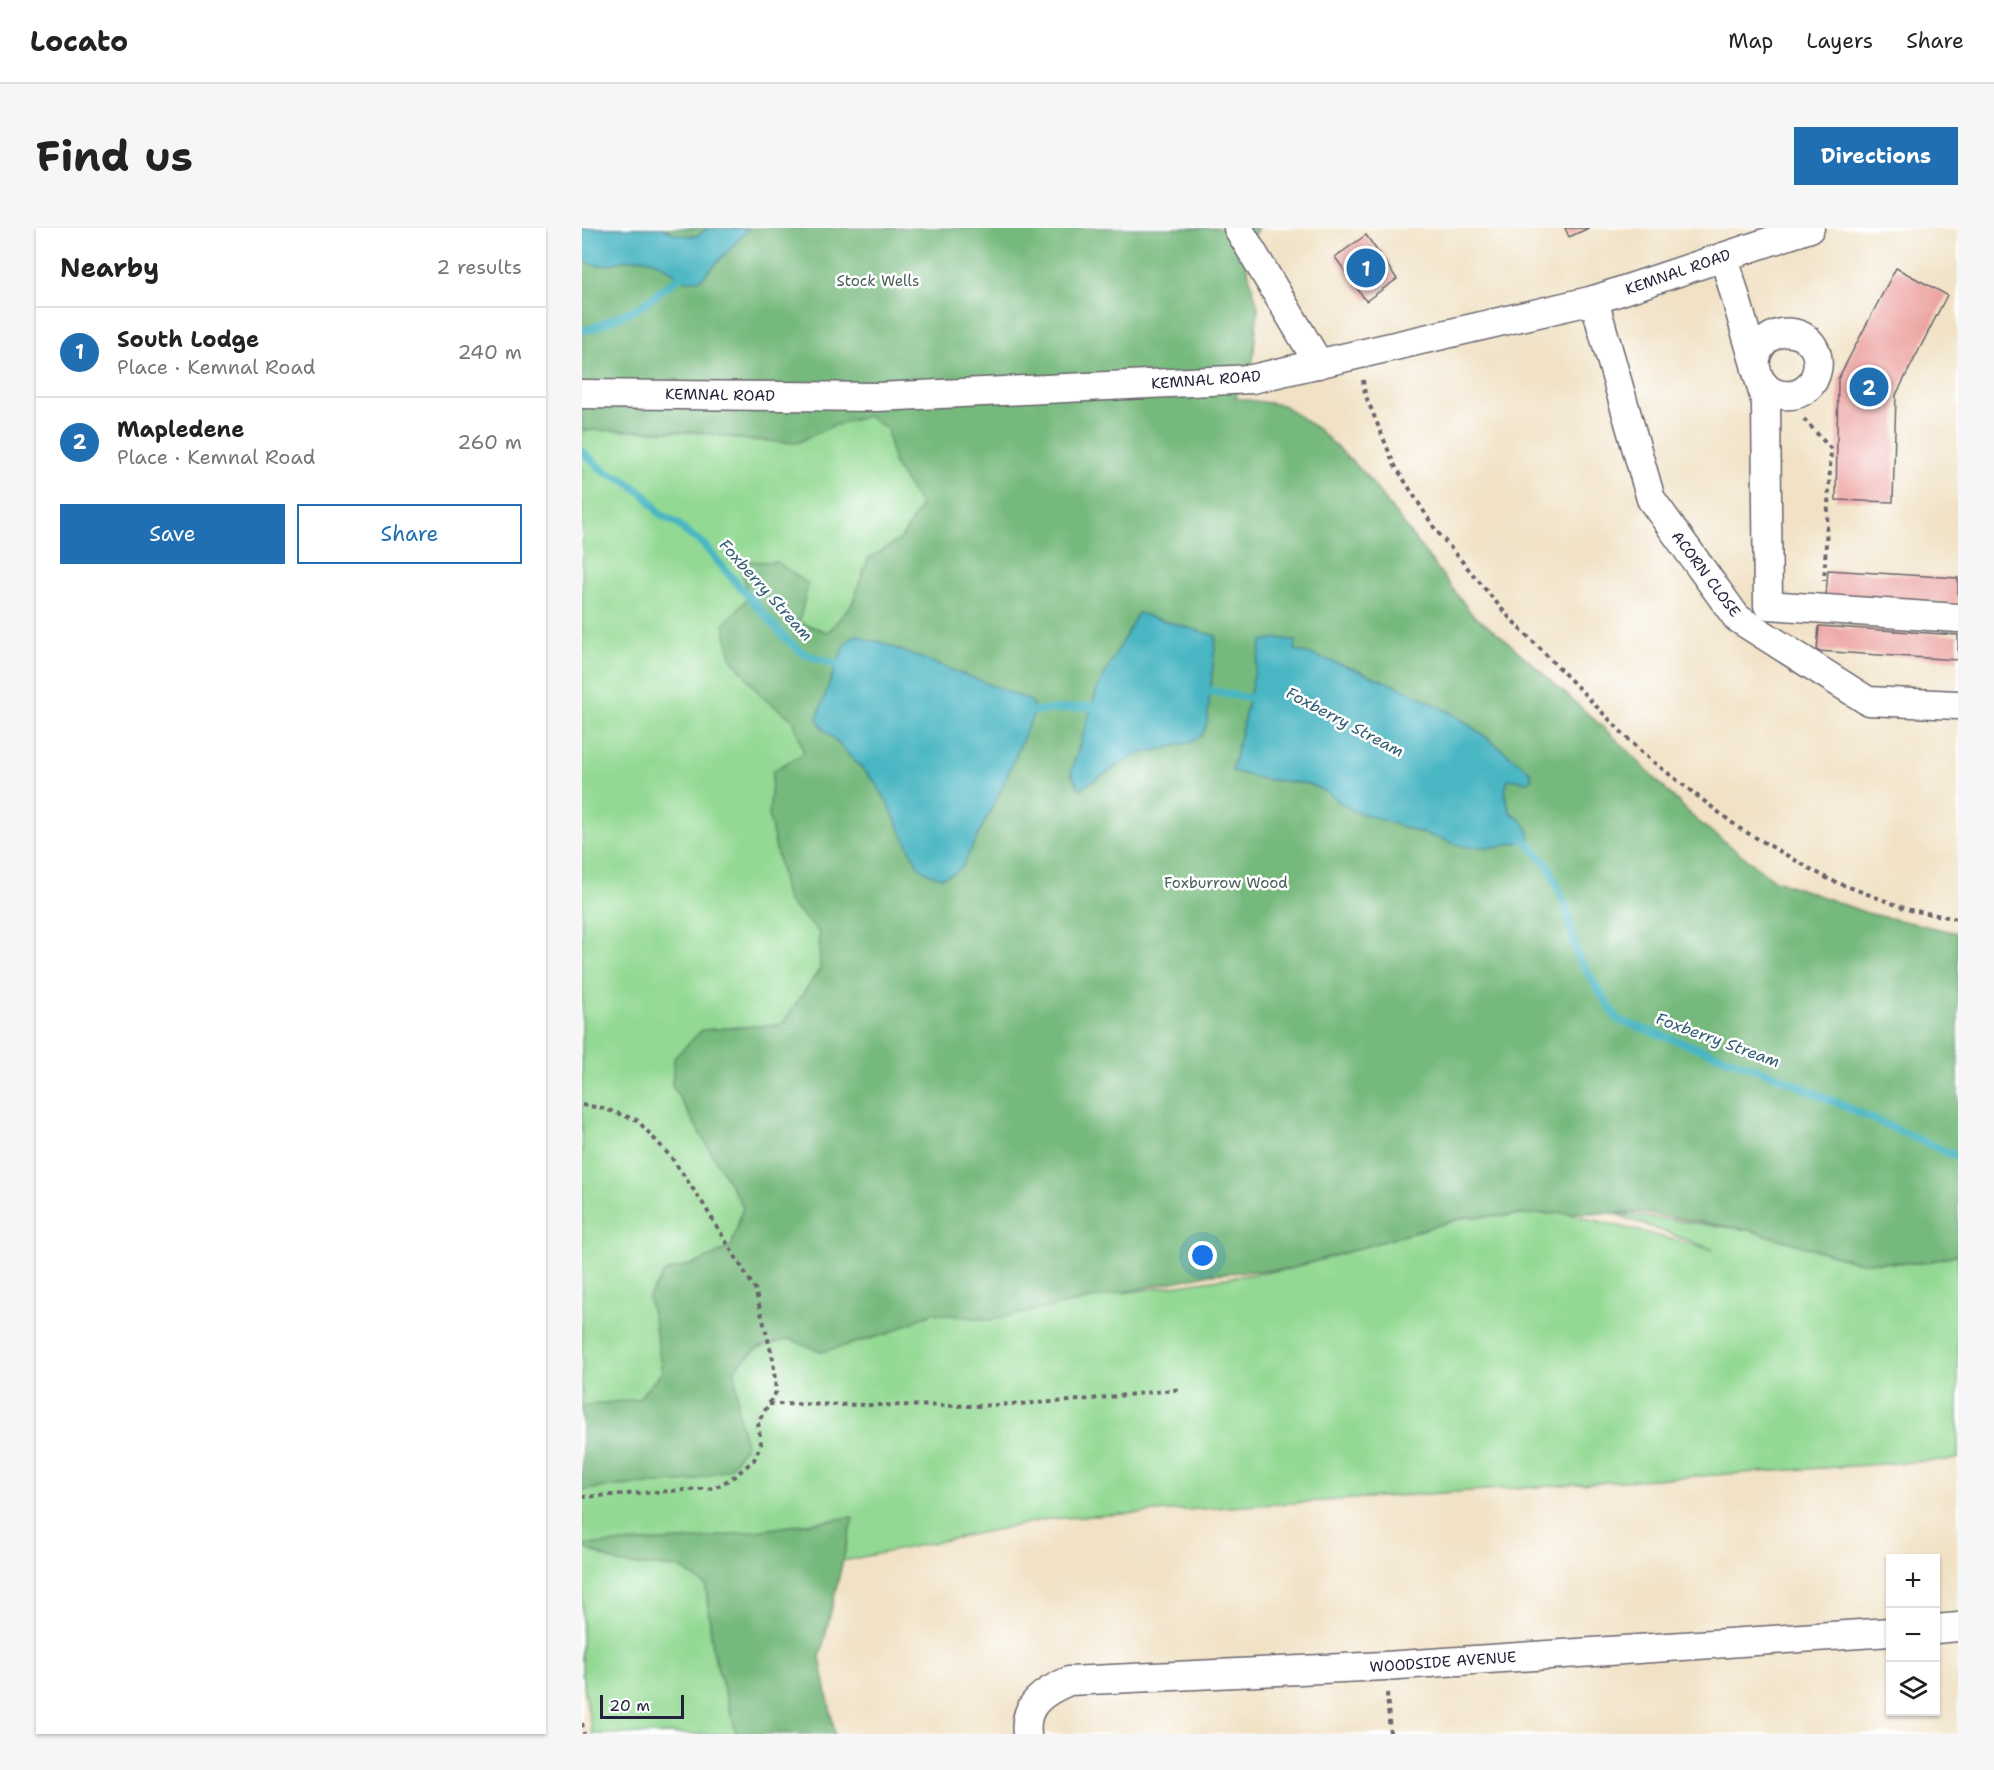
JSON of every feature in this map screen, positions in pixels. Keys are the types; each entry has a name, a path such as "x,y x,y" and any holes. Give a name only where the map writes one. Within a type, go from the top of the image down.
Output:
{"street":[{"path":"1238,228 1319,364"},
{"name":"KEMNAL ROAD","path":"582,394 877,397 1252,380 1594,300 1810,228"},
{"path":"1724,257 1766,403 1768,605 1958,618"},
{"name":"ACORN CLOSE","path":"1594,300 1651,499 1737,618 1868,701 1958,705"},
{"path":"1940,1629 1958,1627"},
{"name":"WOODSIDE AVENUE","path":"1028,1734 1030,1707 1048,1690 1069,1681 1385,1666 1886,1632"}],"path":[{"path":"1358,355 1365,394 1394,464 1435,529 1506,614 1643,754 1739,828 1830,880 1910,910 1958,919"},
{"path":"1826,540 1826,558"},
{"path":"582,1105 602,1108 637,1120 671,1157 702,1202 755,1289 773,1359 776,1392 758,1422 760,1444 754,1460 735,1476 715,1488 582,1497"},
{"path":"768,1404 976,1406 1071,1401 1182,1389"},
{"path":"1385,1666 1390,1734"},
{"path":"582,1723 584,1734"}],"green space":[{"name":"Foxburrow Wood","path":"582,228 1257,228 1246,264 1258,307 1253,361 1235,398 1283,405 1319,430 1366,475 1472,614 1500,635 1617,740 1695,819 1773,879 1867,913 1958,933 1958,1254 1925,1263 1857,1262 1749,1230 1643,1213 1466,1217 1289,1269 1211,1274 991,1320 932,1313 887,1334 822,1352 789,1339 758,1348 735,1368 739,1417 746,1445 730,1468 692,1481 603,1487 582,1491 582,1406 638,1399 662,1372 648,1298 665,1272 699,1262 731,1247 743,1207 672,1085 674,1058 702,1030 782,1024 820,969 819,932 787,901 769,816 773,771 804,753 793,720 762,697 731,657 724,624 749,597 739,561 777,562 808,584 799,622 828,632 852,604 868,559 901,539 921,506 894,464 887,429 868,416 832,426 797,443 748,440 697,432 582,430"},
{"path":"582,391 884,414 1004,608 1124,1293 1289,1269 1466,1217 1566,1213 1714,1250 1613,1213 1749,1230 1857,1262 1925,1263 1958,1254 1958,1459 1048,1519 706,1589 713,1652 737,1734 592,1734 582,1673"},
{"path":"853,1517 820,1658 835,1734 737,1734 713,1652 706,1586 681,1568 621,1564 582,1547 582,1545 700,1539"}],"water":[{"path":"582,228 662,228 679,235 697,236 708,228 749,229 701,279 685,281 674,272 648,260 633,259 608,265 597,265 582,260"},
{"path":"1138,613 1216,636 1207,723 1203,734 1192,742 1135,755 1080,789 1071,773 1097,689"},
{"path":"860,635 867,640 877,641 1030,700 1035,710 1002,788 962,867 946,877 935,876 918,866 876,783 822,727 817,718 842,652 851,638"},
{"path":"1278,638 1296,641 1295,650 1372,676 1446,710 1529,770 1532,778 1528,782 1508,779 1505,792 1511,813 1524,823 1530,837 1526,841 1497,847 1465,847 1351,810 1326,792 1309,784 1263,779 1232,771 1262,641"}],"building":[{"path":"1565,228 1589,228 1569,237"},
{"path":"1366,235 1397,279 1366,301 1335,257"},
{"path":"1896,268 1947,295 1896,395 1893,502 1836,500 1838,379"},
{"path":"1828,570 1958,578 1958,604 1826,595"},
{"path":"1819,626 1958,635 1958,660 1817,651"}],"waterway":[{"path":"582,330 591,329 640,307 687,271"},
{"name":"Foxberry Stream","path":"582,451 605,472 626,481 645,495 660,514 677,523 701,542 786,639 804,654 835,664 843,670"},
{"name":"Foxberry Stream","path":"1203,691 1258,700"},
{"name":"Foxberry Stream","path":"1025,712 1092,706 1101,703"},
{"name":"Foxberry Stream","path":"1518,836 1526,841 1550,868 1566,907 1577,956 1618,1020 1777,1076 1958,1157"}],"place":[{"name":"South Lodge","path":"1366,268"},
{"name":"Mapledene","path":"1869,387"}],"park label":[{"name":"Stock Wells","path":"878,281"}]}
